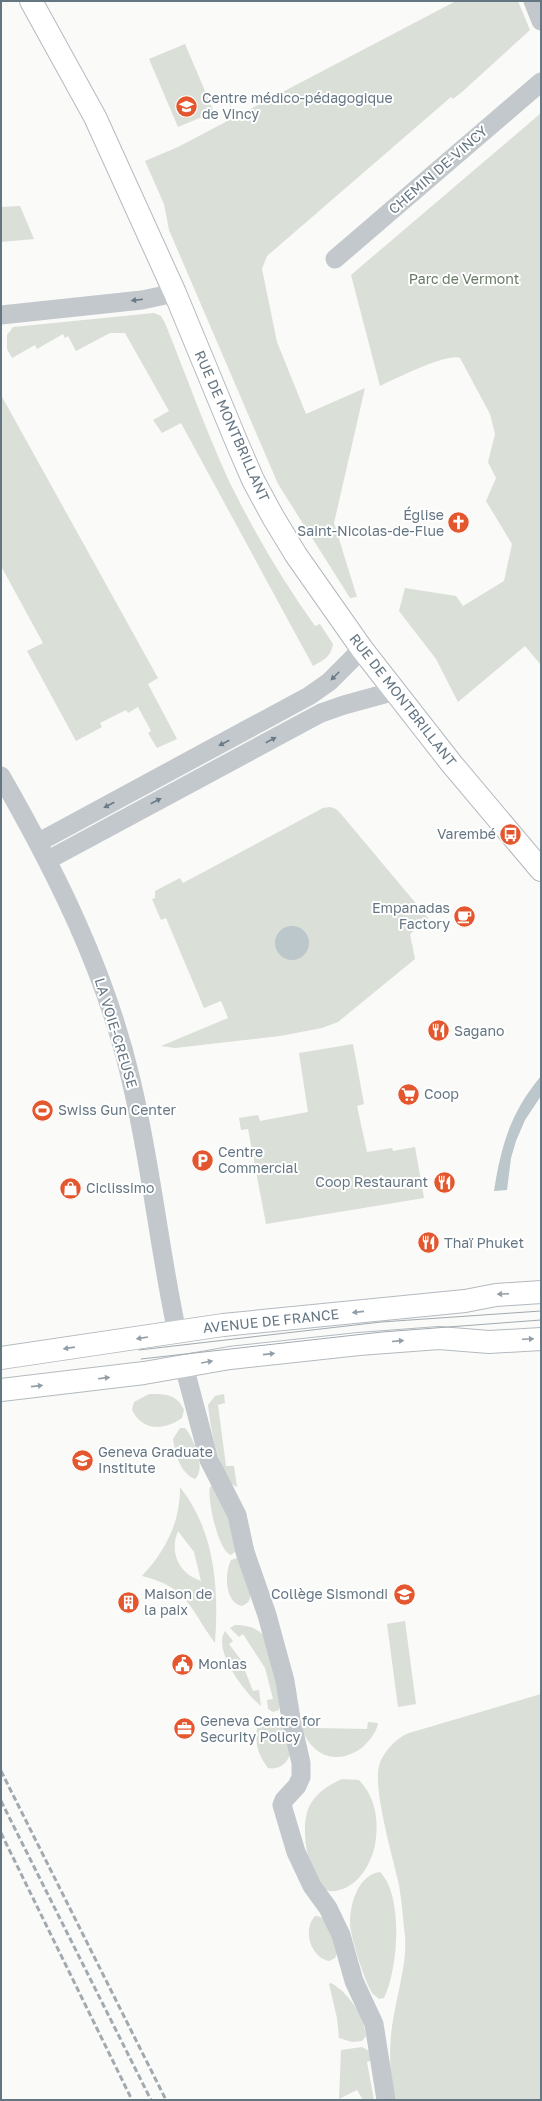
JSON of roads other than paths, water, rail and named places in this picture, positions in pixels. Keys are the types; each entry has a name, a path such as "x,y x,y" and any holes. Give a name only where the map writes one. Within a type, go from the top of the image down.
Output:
{"main road":[{"name":"RUE DE MONTBRILLANT","path":"31,1 96,117 175,293 253,480 296,555 362,649 451,763 541,870"},
{"name":"AVENUE DE FRANCE","path":"1,1358 223,1325 466,1301 496,1295 541,1292"},
{"path":"177,1332 184,1366"},
{"path":"1,1390 184,1366 230,1358 412,1340 463,1338 489,1342 541,1339"}],"street":[{"path":"533,1 541,21"},
{"name":"CHEMIN DE-VINCY","path":"335,259 541,82"},
{"path":"1,314 142,300 175,293"},
{"path":"39,842 300,702 329,682 362,649"},
{"path":"48,860 309,720 344,705 395,691"},
{"path":"300,702 309,720"},
{"path":"190,762 199,778"},
{"name":"LA VOIE-CREUSE","path":"1,776 39,842 85,939 126,1059 144,1143 177,1332"},
{"path":"184,1366 209,1460 237,1515 245,1552 270,1622 285,1680 291,1719 301,1763 301,1777 297,1786 288,1794 282,1805 296,1852 312,1886 328,1908 341,1935 354,1981 374,2024 386,2100"}],"tram line":[{"path":"139,1350 381,1322 541,1311"},
{"path":"141,1359 382,1332 541,1320"}],"railway":[{"path":"1,1771 166,2100"},
{"path":"1,1801 151,2100"},
{"path":"1,1833 132,2100"}],"place":[{"name":"Centre médico-pédagogique de Vincy","path":"186,106"},
{"name":"Église Saint-Nicolas-de-Flue","path":"459,523"},
{"name":"Varembé","path":"511,834"},
{"name":"Empanadas Factory","path":"465,916"},
{"name":"Sagano","path":"439,1031"},
{"name":"Coop","path":"409,1094"},
{"name":"Swiss Gun Center","path":"42,1110"},
{"name":"Centre Commercial","path":"202,1160"},
{"name":"Coop Restaurant","path":"444,1182"},
{"name":"Ciclissimo","path":"71,1188"},
{"name":"Thaï Phuket","path":"429,1243"},
{"name":"Geneva Graduate Institute","path":"83,1460"},
{"name":"Collège Sismondi","path":"404,1594"},
{"name":"Maison de la paix","path":"128,1602"},
{"name":"Monlas","path":"182,1664"},
{"name":"Geneva Centre for Security Policy","path":"185,1729"}],"park label":[{"name":"Parc de Vermont","path":"464,279"}]}
